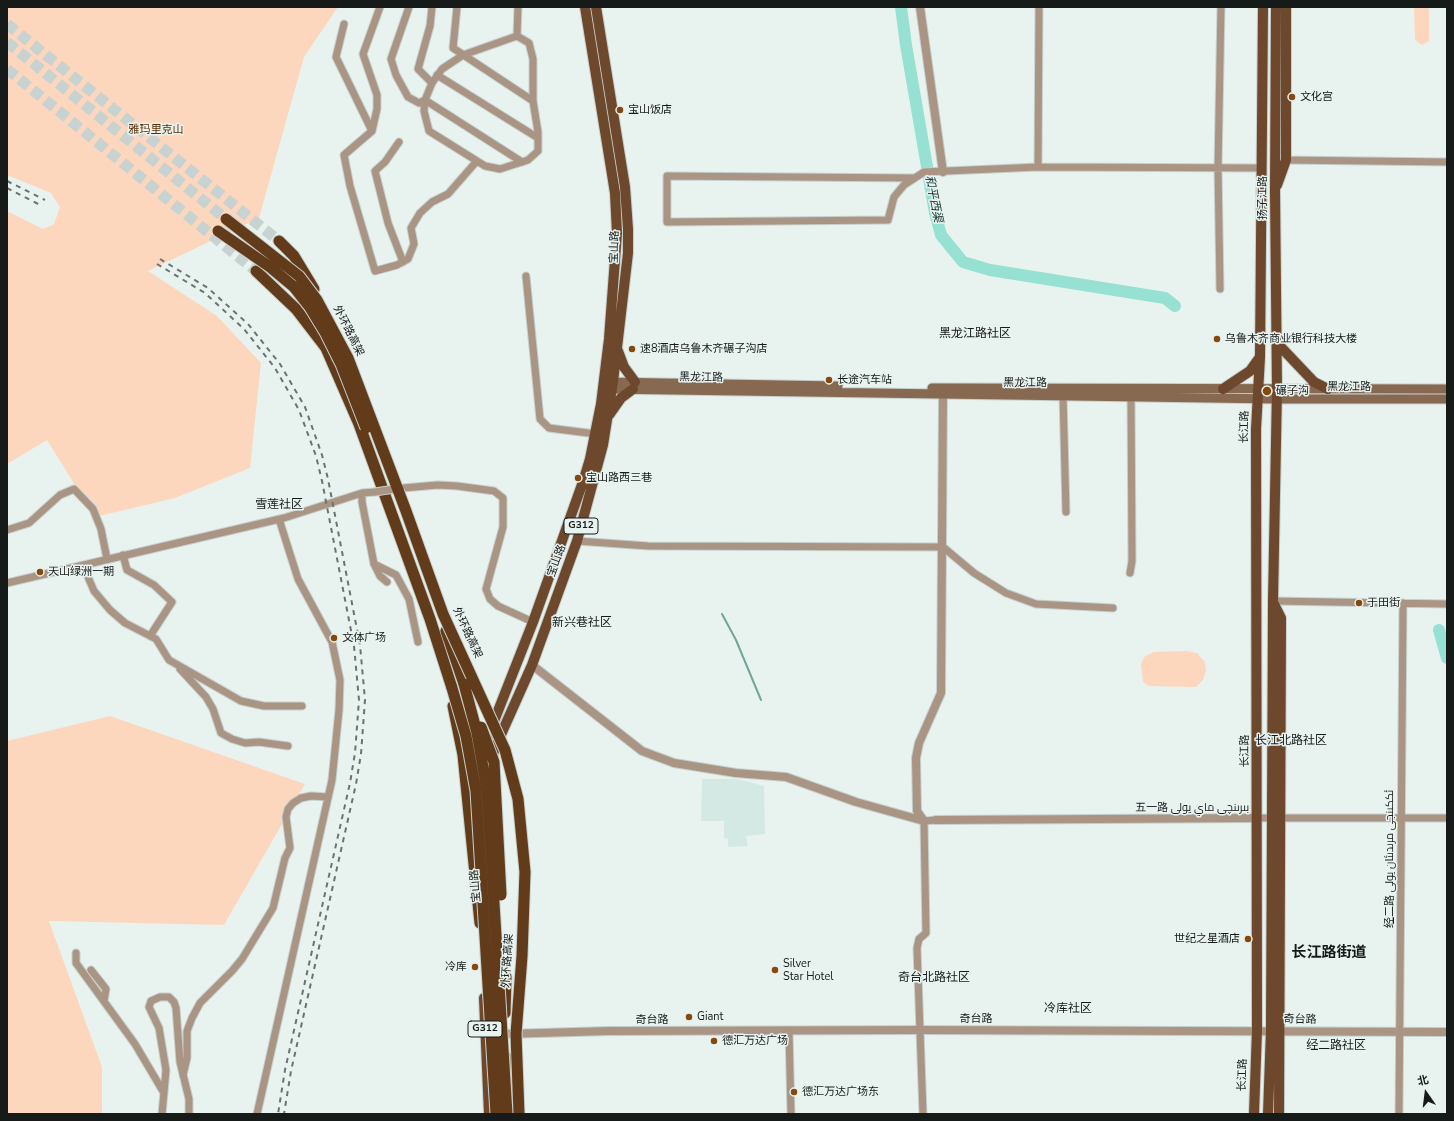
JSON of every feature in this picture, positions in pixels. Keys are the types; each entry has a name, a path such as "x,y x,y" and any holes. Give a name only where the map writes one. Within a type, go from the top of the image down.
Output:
{"highway":[{"name":"外环路高架","path":"226,219 300,276 318,300 348,358 406,510 443,614 505,750 518,800 525,872 522,956 516,1034 519,1114"},
{"name":"外环路高架","path":"218,231 270,267 294,287 309,306 326,334 341,364 402,517 438,620 472,692 500,757 513,806 521,879 517,963 510,1041 514,1114"},
{"path":"279,241 294,256 316,294 339,343 494,762 506,977 505,1034"},
{"path":"256,271 296,309 326,348 359,424 430,619 466,736 476,791 496,1114"},
{"path":"447,674 463,755 473,870 482,943"},
{"path":"464,684 477,733 487,790 506,1114"}],"main road":[{"name":"宝山路","path":"514,1114 494,950 483,821 489,766 495,748 532,665 577,541 603,445 608,417 608,385 616,261 616,205 585,7"},
{"name":"宝山路","path":"489,1114 482,943 474,824 477,764 533,622 586,473 616,348 628,253 627,208 596,7"},
{"name":"扬子江路","path":"1258,394 1260,357 1263,7"},
{"name":"扬子江路","path":"1276,7 1276,394"},
{"path":"1275,191 1286,160 1286,7"},
{"path":"1276,342 1314,382 1328,390"},
{"path":"608,417 621,398 634,386 624,368 616,348"},
{"path":"1224,389 1250,371 1260,357"},
{"name":"黑龙江路","path":"608,385 942,391 1063,395 1131,396 1276,394 1447,398"},
{"name":"黑龙江路","path":"942,391 1224,389 1258,394"},
{"name":"黑龙江路","path":"1276,394 1328,390 1447,389"},
{"name":"长江路","path":"1254,1114 1256,1030 1256,577 1258,394"},
{"path":"1276,394 1273,601 1275,1030 1278,1114"},
{"path":"1268,1114 1275,1030"}],"street":[{"path":"380,7 363,54 377,95 372,131 344,155 345,166 375,271 398,265 408,259 414,244 411,228 420,213 432,202 448,194 476,162"},
{"path":"409,7 391,59 396,75 408,98 419,103 424,100"},
{"path":"432,7 430,26 418,69 432,83"},
{"path":"457,7 453,48 533,101"},
{"path":"517,36 518,7"},
{"path":"920,7 942,172"},
{"path":"1038,167 1039,7"},
{"path":"1220,289 1218,168 1221,7"},
{"path":"344,24 336,57 372,131"},
{"path":"517,36 529,43 533,59 533,101 538,138 538,151 528,160 500,169 485,166 476,162 429,131 424,111 424,100 432,83 442,69 462,55 517,36"},
{"path":"437,75 538,138"},
{"path":"424,100 522,162"},
{"path":"399,142 385,162 375,171 388,223 403,262"},
{"path":"1286,160 1447,162"},
{"path":"914,178 667,176 667,222 888,220 894,197 904,185 924,172 1038,167 1262,168"},
{"path":"526,276 540,419 549,428 596,434"},
{"path":"923,1114 916,938 926,933 924,822 917,811 916,758 919,742 941,693 942,391"},
{"path":"1063,395 1066,512"},
{"path":"1130,573 1132,561 1131,396"},
{"path":"7,583 279,519 362,493 438,485 457,486 494,491 503,498 503,527 486,589 490,600 498,606 533,622"},
{"path":"7,530 28,523 60,495 74,489 93,509 101,529 107,559"},
{"path":"362,493 362,502 374,564 380,576 387,582"},
{"path":"258,1114 332,780 339,710 340,680 332,642 298,579 279,519"},
{"path":"577,541 648,546 942,547 974,573 1006,593 1036,604 1113,608"},
{"path":"123,555 127,570 154,586 172,602 150,636"},
{"path":"374,564 396,575 409,599 418,642"},
{"path":"83,565 94,591 110,610 125,623 156,639 169,660 241,701 264,706 302,706"},
{"path":"1273,601 1447,604"},
{"name":"经二路 ئككىنجى مرىدىئان يولى","path":"1399,1114 1403,603"},
{"path":"174,663 206,697 221,732 232,739 245,743 259,742 288,746"},
{"path":"532,665 642,751 674,763 736,773 786,778 856,802 924,822 936,820"},
{"path":"183,1075 187,1058 186,1031 192,1018 200,1003 242,959 272,908 285,858 290,848 286,817 288,809 293,803 301,798 311,796 328,797"},
{"name":"五一路 بىرىنچى ماي يولى","path":"936,820 1447,818"},
{"path":"76,953 76,963 135,1044 164,1094"},
{"path":"91,970 106,989 104,1001"},
{"path":"162,1114 166,1070 159,1028 149,1007 151,1001 169,997 174,1002 183,1075 189,1099 189,1114"},
{"name":"奇台路","path":"505,1034 609,1031 920,1030 1275,1030 1447,1032"},
{"path":"789,1031 791,1114"}],"shaded area":[{"path":"702,779 737,779 764,786 765,834 746,836 748,846 728,847 728,839 724,838 724,821 701,821"}],"green space":[{"name":"雅玛里克山","path":"7,7 338,7 304,57 259,218 148,271 217,316 261,363 250,468 175,498 95,517 47,440 7,464 7,211 43,229 54,224 60,207 51,193 7,175"},
{"path":"1414,7 1429,7 1429,41 1422,45 1415,40"},
{"path":"1186,651 1197,653 1205,662 1206,671 1203,680 1196,687 1149,686 1143,682 1141,665 1144,657 1154,652"},
{"path":"110,716 305,784 224,925 49,921 102,1067 102,1114 7,1114 7,741"}],"waterway":[{"name":"和平西渠","path":"901,7 906,45 935,213 941,235 963,262 990,270 1165,298 1175,306"},
{"path":"722,614 736,640 761,700"},
{"name":"和平西渠","path":"1439,630 1447,658"}],"tunnel":[{"path":"7,24 279,241"},
{"path":"7,42 226,219"},
{"path":"7,69 256,271"}],"railway":[{"path":"7,181 45,200"},
{"path":"7,188 42,206"},
{"path":"160,259 208,288 248,324 280,364 305,407 322,455 328,479 360,645 365,700 361,754 356,784 291,1071 284,1114"},
{"path":"157,264 205,293 244,329 275,368 299,410 316,456 322,481 354,646 359,700 355,753 350,783 285,1070 278,1114"}],"place":[{"name":"文化宫","path":"1292,97"},
{"name":"宝山饭店","path":"620,110"},
{"name":"乌鲁木齐商业银行科技大楼","path":"1217,339"},
{"name":"速8酒店乌鲁木齐碾子沟店","path":"632,349"},
{"name":"长途汽车站","path":"829,380"},
{"name":"碾子沟","path":"1267,391"},
{"name":"宝山路西三巷","path":"578,478"},
{"name":"天山绿洲一期","path":"40,572"},
{"name":"于田街","path":"1359,603"},
{"name":"文体广场","path":"334,638"},
{"name":"世纪之星酒店","path":"1248,939"},
{"name":"冷库","path":"475,967"},
{"name":"Silver Star Hotel","path":"775,970"},
{"name":"Giant","path":"689,1017"},
{"name":"德汇万达广场","path":"714,1041"},
{"name":"德汇万达广场东","path":"794,1092"}],"district":[{"name":"黑龙江路社区","path":"975,334"},
{"name":"雪莲社区","path":"279,505"},
{"name":"新兴巷社区","path":"582,623"},
{"name":"长江北路社区","path":"1291,741"},
{"name":"长江路街道","path":"1329,953"},
{"name":"奇台北路社区","path":"934,978"},
{"name":"冷库社区","path":"1068,1009"},
{"name":"经二路社区","path":"1336,1046"}]}
